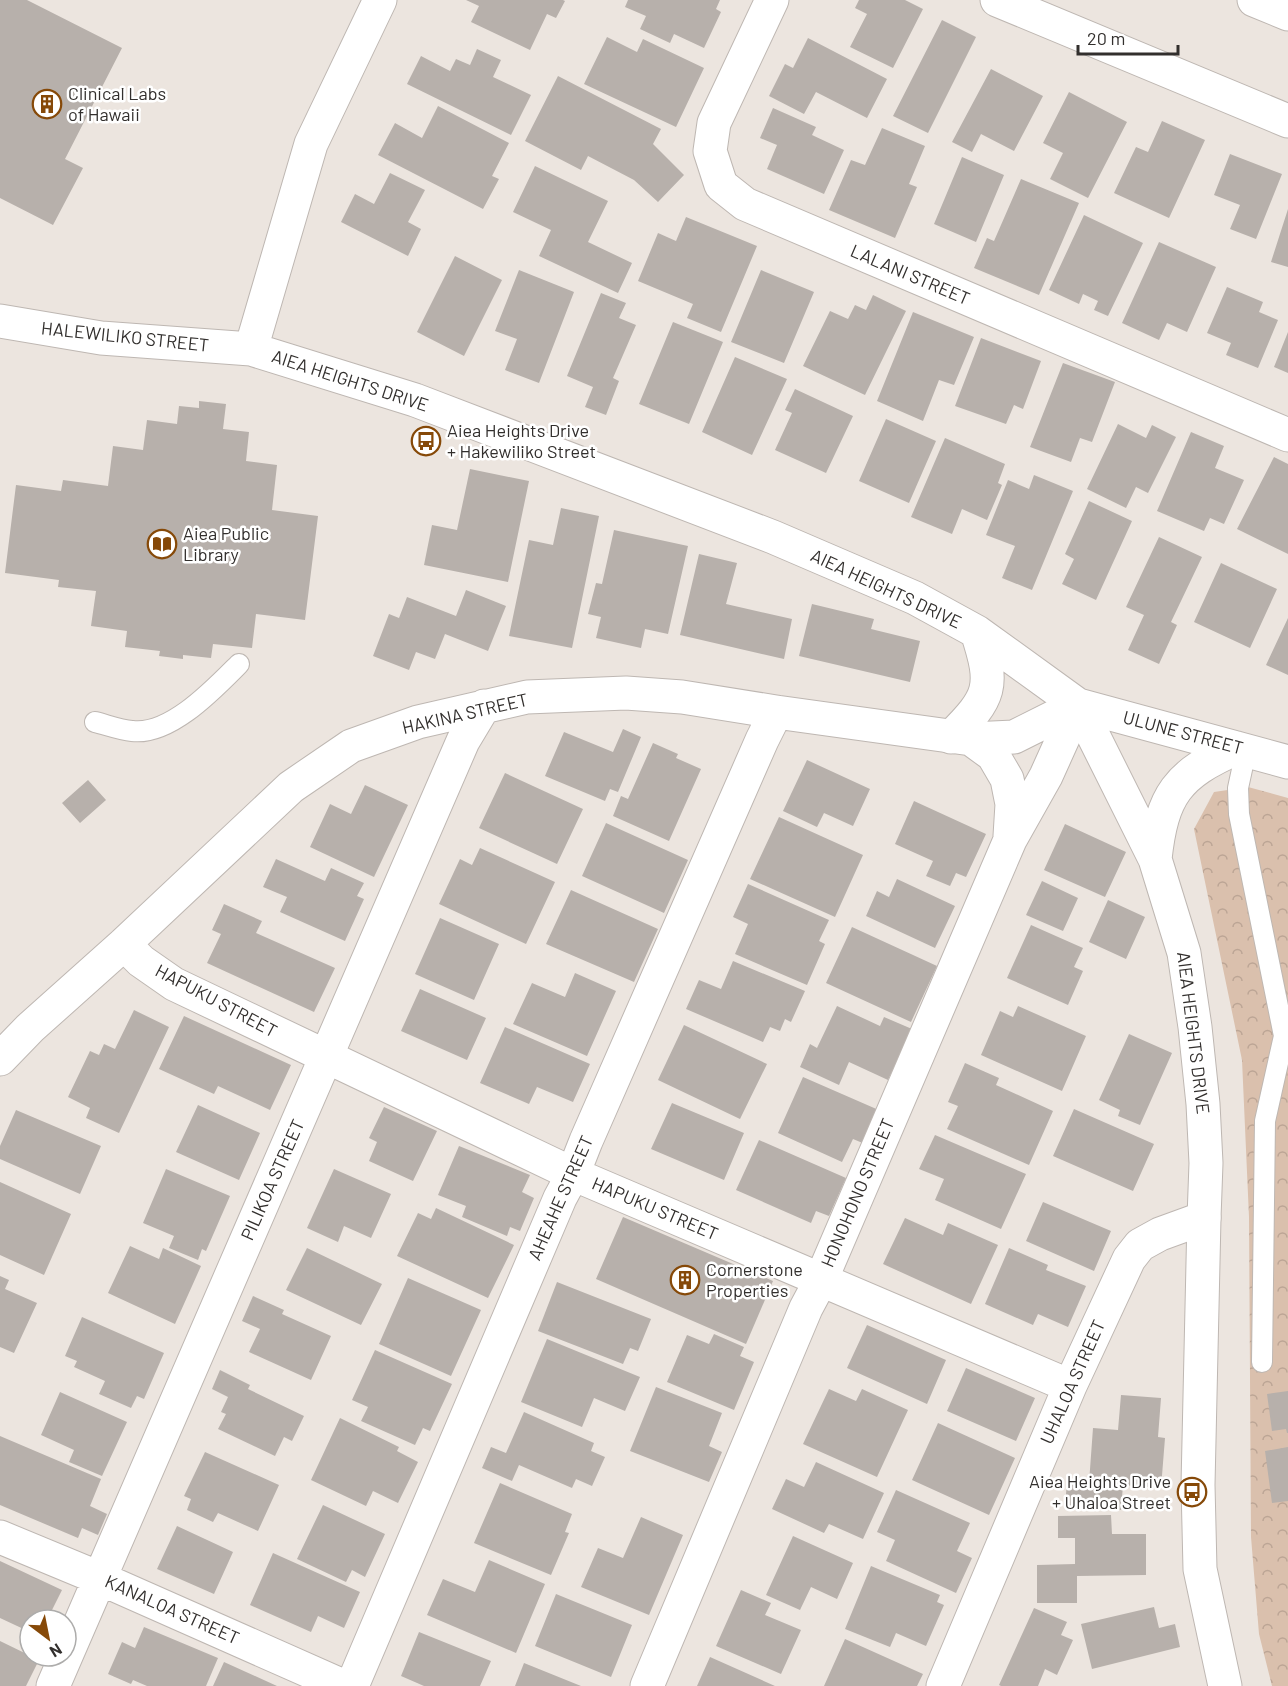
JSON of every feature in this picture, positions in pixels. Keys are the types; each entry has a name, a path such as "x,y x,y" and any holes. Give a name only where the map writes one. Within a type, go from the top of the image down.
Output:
{"main road":[{"name":"AIEA HEIGHTS DRIVE","path":"380,0 310,144 251,349 415,400 761,532 915,598 977,632 1078,705 1155,859 1184,953 1203,1104 1206,1163 1198,1485 1200,1569 1225,1686"},
{"name":"LALANI STREET","path":"772,0 714,123 710,152 721,185 745,204 1288,435"},
{"path":"998,0 1288,121"},
{"path":"1254,0 1288,14"},
{"name":"HALEWILIKO STREET","path":"0,321 101,338 251,349"},
{"path":"977,632 987,662 988,684 983,699 961,738 993,755 1007,779 1012,804 1010,840"},
{"name":"HAKINA STREET","path":"0,1059 30,1028 291,786 351,746 418,722 527,697 626,693 682,697 961,738 1014,737 1078,705"},
{"name":"ULUNE STREET","path":"1078,705 1288,762"},
{"name":"HONOHONO STREET","path":"647,1686 806,1308 821,1280 1010,840 1046,776 1078,705"},
{"name":"PILIKOA STREET","path":"78,1628 463,741 484,706"},
{"name":"AHEAHE STREET","path":"352,1686 560,1198 573,1174 776,712"},
{"path":"1155,859 1158,830 1166,807 1177,787 1196,769 1213,758 1242,749"},
{"name":"HAPUKU STREET","path":"123,944 141,961 174,984 573,1174 1070,1386"},
{"name":"UHALOA STREET","path":"943,1686 1070,1386 1129,1259 1140,1245 1160,1234 1204,1218"},
{"name":"KANALOA STREET","path":"0,1537 99,1578 343,1686"},
{"name":"PILIKOA STREET","path":"53,1686 61,1668"}],"lane":[{"path":"96,722 133,732 156,729 198,704 239,664"},
{"path":"1242,749 1238,788 1239,814 1284,1035 1265,1121 1262,1362"}],"green space":[{"path":"1248,787 1288,798 1288,1686 1272,1686 1259,1634 1251,1537 1249,1217 1242,1060 1194,829 1214,792"}],"building":[{"name":"Clinical Labs of Hawaii","path":"0,0 27,0 122,48 65,159 83,168 53,225 0,198"},
{"path":"466,0 565,1 556,18 547,14 530,50 471,22 479,6"},
{"path":"628,0 720,0 716,9 721,12 704,48 674,34 670,43 640,29 646,16 625,7"},
{"path":"859,0 905,0 923,9 893,68 850,47 867,14 855,8"},
{"path":"942,20 976,37 928,133 893,116"},
{"path":"607,37 637,52 643,39 704,68 676,127 584,84"},
{"path":"808,38 887,79 867,118 816,92 804,114 769,96 785,64 793,68"},
{"path":"477,49 501,60 493,77 531,95 511,135 407,84 421,56 450,71 456,59 470,65"},
{"path":"991,69 1043,96 1014,151 981,134 972,152 952,142"},
{"path":"558,76 661,129 653,144 684,175 658,202 634,180 588,156 581,170 525,141"},
{"path":"1069,92 1127,122 1088,198 1050,179 1063,153 1043,143"},
{"path":"438,106 509,143 492,176 499,179 483,209 378,155 395,123 422,138"},
{"path":"773,108 816,127 812,135 844,150 824,194 767,169 777,145 760,138"},
{"path":"1162,121 1205,140 1169,218 1114,193 1136,147 1148,152"},
{"path":"882,128 925,146 909,184 917,187 895,238 829,210 851,160 865,165"},
{"path":"1230,154 1282,174 1256,239 1230,229 1240,205 1214,195"},
{"path":"962,157 1004,175 976,242 934,224"},
{"path":"535,166 608,201 588,242 632,263 618,293 539,256 551,230 513,212"},
{"path":"390,173 425,190 408,222 421,229 408,256 341,222 355,194 374,204"},
{"path":"1021,179 1079,203 1039,295 974,268 987,238 994,241"},
{"path":"1288,209 1288,267 1271,262"},
{"path":"1084,215 1143,243 1108,316 1094,310 1098,301 1083,294 1079,304 1049,290"},
{"path":"686,217 757,246 721,332 687,318 693,304 638,281 658,233 676,241"},
{"path":"1159,242 1216,267 1187,332 1167,323 1159,340 1122,323"},
{"path":"455,256 502,280 464,356 417,332"},
{"path":"519,270 574,292 539,383 505,370 517,339 495,331"},
{"path":"761,270 814,292 784,363 731,342"},
{"path":"1227,287 1263,302 1259,312 1278,320 1258,368 1226,355 1231,343 1207,333"},
{"path":"601,293 626,303 619,318 636,325 613,378 619,381 606,415 585,407 593,387 567,376"},
{"path":"873,295 906,311 865,395 803,366 830,311 848,319 855,305 866,310"},
{"path":"913,312 974,337 954,385 939,380 923,421 877,401"},
{"path":"673,322 723,342 689,424 639,404"},
{"path":"1288,332 1288,373 1274,367"},
{"path":"981,338 1041,361 1023,409 1014,405 1006,424 955,406"},
{"path":"735,357 787,379 752,455 702,432"},
{"path":"1063,363 1115,382 1092,442 1080,438 1071,462 1030,447"},
{"path":"795,389 853,416 826,473 775,450 792,413 785,410"},
{"name":"Aiea Public Library","path":"199,401 226,404 223,429 249,432 246,461 277,465 272,510 318,516 305,620 256,614 252,648 213,644 211,658 183,655 183,659 159,656 160,651 125,647 127,631 91,626 96,591 58,587 59,580 5,573 16,485 61,491 63,480 108,486 113,446 143,450 147,420 177,424 179,406 199,408"},
{"path":"886,419 936,441 909,503 859,481"},
{"path":"1118,424 1146,438 1152,425 1176,437 1148,493 1136,487 1126,508 1087,489"},
{"path":"1191,432 1224,446 1215,468 1244,480 1224,524 1210,518 1204,531 1157,511"},
{"path":"945,438 1005,464 998,483 1002,485 987,520 962,509 952,534 911,517"},
{"path":"1274,457 1288,464 1288,554 1237,529"},
{"path":"470,469 529,481 508,582 424,565 432,525 457,530"},
{"path":"1034,475 1073,491 1032,590 1002,578 1015,546 986,535 1008,480 1029,489"},
{"path":"1089,501 1132,521 1096,600 1062,584 1074,559 1065,554"},
{"path":"561,508 599,516 572,648 509,636 529,540 553,545"},
{"path":"614,530 688,546 668,634 645,629 641,648 596,638 601,617 588,614 596,583 602,584"},
{"path":"1159,537 1202,557 1171,622 1177,625 1159,664 1128,650 1144,615 1126,607"},
{"path":"699,554 737,563 726,604 792,619 784,659 680,635"},
{"path":"1221,563 1277,589 1250,648 1194,622"},
{"path":"466,590 506,606 488,651 445,634 435,659 416,652 409,670 373,656 389,614 399,618 407,597 456,616"},
{"path":"812,604 874,619 871,629 920,641 910,682 799,656"},
{"path":"1288,618 1288,675 1266,665"},
{"path":"623,729 641,737 618,792 610,789 605,801 545,776 564,732 613,752"},
{"path":"653,743 678,754 676,758 701,769 669,841 613,816 621,796 628,799"},
{"path":"807,760 870,789 853,826 824,813 817,827 783,811"},
{"path":"505,773 583,809 557,864 479,828"},
{"path":"88,780 106,800 80,823 62,803"},
{"path":"365,785 408,805 374,877 310,847 330,804 351,814"},
{"path":"914,801 986,834 966,877 956,873 950,886 926,876 933,861 895,844"},
{"path":"779,817 863,855 835,917 750,879"},
{"path":"606,823 688,860 664,913 582,876"},
{"path":"1065,824 1126,852 1105,897 1044,870"},
{"path":"480,848 555,882 526,944 439,904 460,859 472,865"},
{"path":"276,859 325,881 331,868 364,883 357,896 364,899 345,941 280,912 287,897 263,887"},
{"path":"897,879 955,906 935,948 866,916 877,891 889,897"},
{"path":"1042,881 1078,898 1063,931 1026,915"},
{"path":"748,884 829,920 819,941 825,944 807,985 735,954 748,924 733,917"},
{"path":"571,890 658,929 634,982 546,944"},
{"path":"1108,900 1145,917 1126,959 1089,942"},
{"path":"224,904 262,921 256,933 335,968 314,1012 207,963 221,934 212,930"},
{"path":"440,918 499,944 474,1000 415,974"},
{"path":"1031,925 1083,948 1074,967 1083,971 1068,1005 1007,978"},
{"path":"852,927 937,966 911,1022 826,983"},
{"path":"733,961 805,991 791,1022 785,1019 780,1031 770,1027 763,1042 686,1009 699,980 721,989"},
{"path":"575,973 616,991 587,1056 513,1024 532,983 565,997"},
{"path":"420,989 486,1018 467,1060 401,1031"},
{"path":"837,1006 880,1026 884,1017 912,1029 888,1080 849,1062 839,1085 800,1067 810,1044 817,1048"},
{"path":"1018,1006 1086,1036 1062,1091 981,1055 1000,1011 1013,1017"},
{"path":"134,1010 169,1027 119,1133 86,1118 90,1108 68,1097 90,1051 99,1055 104,1044 115,1049"},
{"path":"184,1016 291,1065 270,1110 218,1086 214,1094 159,1069"},
{"path":"684,1025 767,1064 740,1119 658,1080"},
{"path":"505,1027 590,1064 573,1102 537,1087 529,1104 480,1083"},
{"path":"1129,1034 1172,1053 1140,1125 1118,1116 1120,1110 1099,1100"},
{"path":"965,1063 999,1078 996,1085 1053,1111 1029,1165 947,1129 958,1106 948,1102"},
{"path":"803,1077 881,1111 865,1144 853,1139 842,1162 778,1133"},
{"path":"672,1103 744,1133 724,1180 651,1149"},
{"path":"198,1105 260,1133 239,1180 176,1152"},
{"path":"384,1107 437,1131 413,1181 369,1161 377,1142 369,1138"},
{"path":"1074,1109 1154,1144 1133,1191 1053,1156"},
{"path":"16,1110 101,1146 80,1194 0,1159 0,1146"},
{"path":"935,1135 1026,1174 1001,1229 935,1200 944,1179 919,1169"},
{"path":"759,1140 846,1178 829,1216 816,1211 811,1223 736,1190"},
{"path":"459,1146 530,1175 522,1192 534,1198 520,1231 510,1227 507,1236 462,1217 466,1206 438,1195"},
{"path":"166,1169 230,1196 206,1251 202,1249 198,1260 169,1248 174,1236 143,1223"},
{"path":"334,1169 391,1194 371,1238 344,1226 338,1242 307,1228"},
{"path":"0,1182 71,1214 44,1275 0,1255"},
{"path":"1043,1202 1111,1231 1094,1271 1026,1241"},
{"path":"436,1208 514,1245 488,1298 397,1256 418,1213 431,1219"},
{"name":"Cornerstone Properties","path":"623,1217 773,1281 746,1344 596,1279"},
{"path":"905,1218 943,1235 948,1223 998,1245 971,1304 883,1264"},
{"path":"130,1246 159,1259 163,1248 201,1266 175,1324 108,1293"},
{"path":"307,1248 382,1284 361,1325 286,1290"},
{"path":"1009,1248 1048,1265 1046,1270 1086,1286 1068,1327 1038,1314 1033,1325 985,1304"},
{"path":"0,1276 9,1280 5,1289 37,1303 14,1353 0,1347"},
{"path":"408,1278 481,1310 451,1376 379,1344"},
{"path":"557,1282 651,1319 638,1351 630,1348 623,1364 538,1331"},
{"path":"253,1296 284,1310 282,1314 331,1336 311,1380 249,1352 260,1329 242,1321"},
{"path":"82,1317 164,1353 144,1399 137,1396 131,1408 99,1394 105,1381 74,1367 77,1361 65,1356"},
{"path":"867,1325 946,1360 927,1404 847,1368"},
{"path":"714,1334 744,1347 740,1356 754,1362 734,1410 667,1382 687,1335 709,1344"},
{"path":"547,1339 640,1377 625,1411 594,1398 582,1427 521,1402"},
{"path":"375,1350 452,1384 430,1431 423,1428 415,1445 361,1421 368,1407 352,1400"},
{"path":"966,1368 1035,1398 1016,1441 947,1411"},
{"path":"220,1370 250,1385 248,1389 304,1416 292,1441 284,1437 275,1456 218,1429 226,1414 221,1412 228,1397 212,1389"},
{"path":"656,1387 722,1413 709,1446 722,1452 709,1482 630,1451"},
{"path":"829,1389 856,1401 862,1389 908,1410 877,1477 803,1444"},
{"path":"1288,1391 1288,1433 1286,1429 1272,1431 1267,1394"},
{"path":"60,1392 127,1422 102,1476 69,1462 74,1450 41,1435"},
{"path":"1121,1395 1161,1398 1158,1437 1165,1438 1161,1488 1123,1485 1121,1510 1065,1506 1067,1482 1089,1483 1093,1428 1118,1430"},
{"path":"524,1412 594,1443 591,1451 605,1457 592,1486 576,1479 572,1488 519,1465 512,1481 482,1468 491,1447 506,1453"},
{"path":"340,1418 399,1447 397,1451 418,1462 398,1503 373,1491 366,1506 311,1480"},
{"path":"938,1423 1015,1458 989,1515 912,1480"},
{"path":"0,1436 101,1479 90,1506 107,1514 98,1535 82,1528 78,1538 0,1505"},
{"path":"1288,1447 1288,1501 1272,1503 1265,1451"},
{"path":"205,1452 279,1485 258,1531 218,1513 213,1522 187,1510 191,1499 184,1496"},
{"path":"816,1462 884,1493 863,1539 829,1524 824,1533 772,1509 786,1479 804,1487"},
{"path":"500,1483 572,1514 565,1532 569,1533 551,1575 474,1543"},
{"path":"896,1490 970,1523 957,1551 972,1558 956,1593 886,1561 895,1540 877,1532"},
{"path":"323,1505 385,1534 365,1577 352,1570 346,1582 297,1559"},
{"path":"1111,1515 1112,1534 1146,1534 1146,1575 1077,1576 1077,1603 1037,1603 1037,1565 1075,1564 1075,1538 1058,1538 1058,1516"},
{"path":"641,1517 683,1535 649,1615 581,1587 598,1548 623,1558"},
{"path":"177,1526 233,1552 214,1594 157,1569"},
{"path":"793,1536 853,1563 837,1599 811,1587 800,1610 766,1595"},
{"path":"273,1553 360,1592 344,1628 318,1616 311,1632 250,1605"},
{"path":"489,1560 545,1584 516,1653 427,1615 443,1579 475,1592"},
{"path":"0,1561 62,1590 53,1608 18,1608 18,1626 0,1618"},
{"path":"871,1566 940,1595 937,1602 944,1605 926,1646 896,1633 890,1647 845,1629"},
{"path":"741,1590 771,1603 765,1615 801,1630 781,1674 716,1646"},
{"path":"556,1594 632,1625 611,1677 535,1646"},
{"path":"1154,1607 1159,1628 1175,1624 1180,1647 1092,1669 1081,1624"},
{"path":"1034,1608 1067,1622 1061,1635 1073,1640 1057,1675 1045,1669 1038,1686 1001,1686 999,1685"},
{"path":"144,1627 218,1658 206,1686 147,1686 133,1680 131,1684 108,1674 122,1642 135,1648"},
{"path":"419,1632 491,1661 480,1686 424,1686 401,1676"},
{"path":"845,1639 923,1674 917,1686 824,1686"},
{"path":"0,1641 18,1650 18,1668 35,1668 26,1686 0,1686"},
{"path":"710,1657 775,1686 697,1686"},
{"path":"224,1662 277,1686 213,1686"},
{"path":"524,1663 581,1686 515,1686"}],"place":[{"name":"Clinical Labs of Hawaii","path":"47,104"},
{"name":"Aiea Heights Drive + Hakewiliko Street","path":"426,441"},
{"name":"Aiea Public Library","path":"162,544"},
{"name":"Cornerstone Properties","path":"685,1280"},
{"name":"Aiea Heights Drive + Uhaloa Street","path":"1192,1492"}]}
